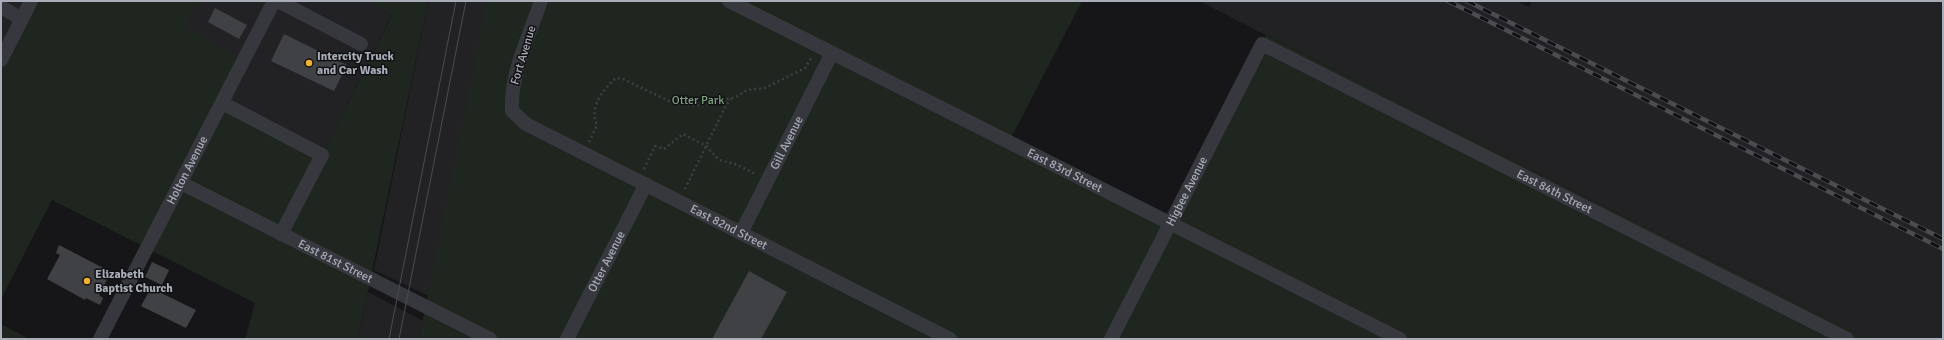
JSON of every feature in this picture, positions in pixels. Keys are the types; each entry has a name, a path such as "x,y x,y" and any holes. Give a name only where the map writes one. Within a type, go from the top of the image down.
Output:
{"street":[{"path":"1,60 31,1"},
{"name":"Holton Avenue","path":"100,339 274,1"},
{"path":"278,1 361,44"},
{"name":"Fort Avenue","path":"512,111 511,99 516,75 541,1"},
{"name":"East 83rd Street","path":"729,1 1400,339"},
{"path":"1,7 22,18"},
{"name":"Higbee Avenue","path":"1111,339 1262,44"},
{"name":"East 84th Street","path":"1262,44 1847,339"},
{"name":"Gill Avenue","path":"741,233 832,53"},
{"path":"222,103 322,155 281,234"},
{"name":"East 82nd Street","path":"512,111 526,124 950,339"},
{"name":"East 81st Street","path":"181,183 490,339"},
{"name":"Otter Avenue","path":"567,339 646,184"}],"path":[{"path":"589,142 597,125 594,120 598,100 605,87 616,78 623,79 671,102 687,105 703,105 731,99 747,90 765,88 805,68 811,58"},
{"path":"685,190 731,99"},
{"path":"644,169 654,146 664,148 682,134 706,146 719,160 735,164 758,175"}],"shaded area":[{"path":"1,1 31,1 8,46 1,42"},
{"path":"198,1 366,1 392,14 322,155 222,103 185,27"},
{"path":"428,1 489,1 431,297 374,270"},
{"path":"1199,1 1516,1 1529,7 1532,1 1943,1 1943,339 1868,339"},
{"path":"368,292 423,321 419,339 358,339"}],"green space":[{"path":"31,1 198,1 185,27 244,60 222,103 322,155 392,15 366,1 428,1 358,339 245,339 255,303 52,200 1,299 1,60"},
{"name":"Otter Park","path":"487,1 1082,1 1009,142 1170,223 1266,35 1868,339 419,339"},
{"path":"1,324 29,339 1,339"}],"building":[{"path":"215,8 247,25 239,39 208,22"},
{"name":"Intercity Truck and Car Wash","path":"284,34 347,65 334,91 271,61"},
{"path":"59,245 111,272 99,295 103,298 100,305 86,298 85,300 47,279 60,255 56,253"},
{"path":"152,262 169,270 162,285 145,277"},
{"path":"749,271 787,292 761,339 712,339"},
{"path":"151,288 196,310 186,328 141,306"}],"tram line":[{"path":"389,339 456,1"},
{"path":"399,339 466,1"}],"railway":[{"path":"1448,1 1943,249"},
{"path":"1467,1 1943,239"}],"place":[{"name":"Intercity Truck and Car Wash","path":"309,63"},
{"name":"Elizabeth Baptist Church","path":"87,281"}]}
